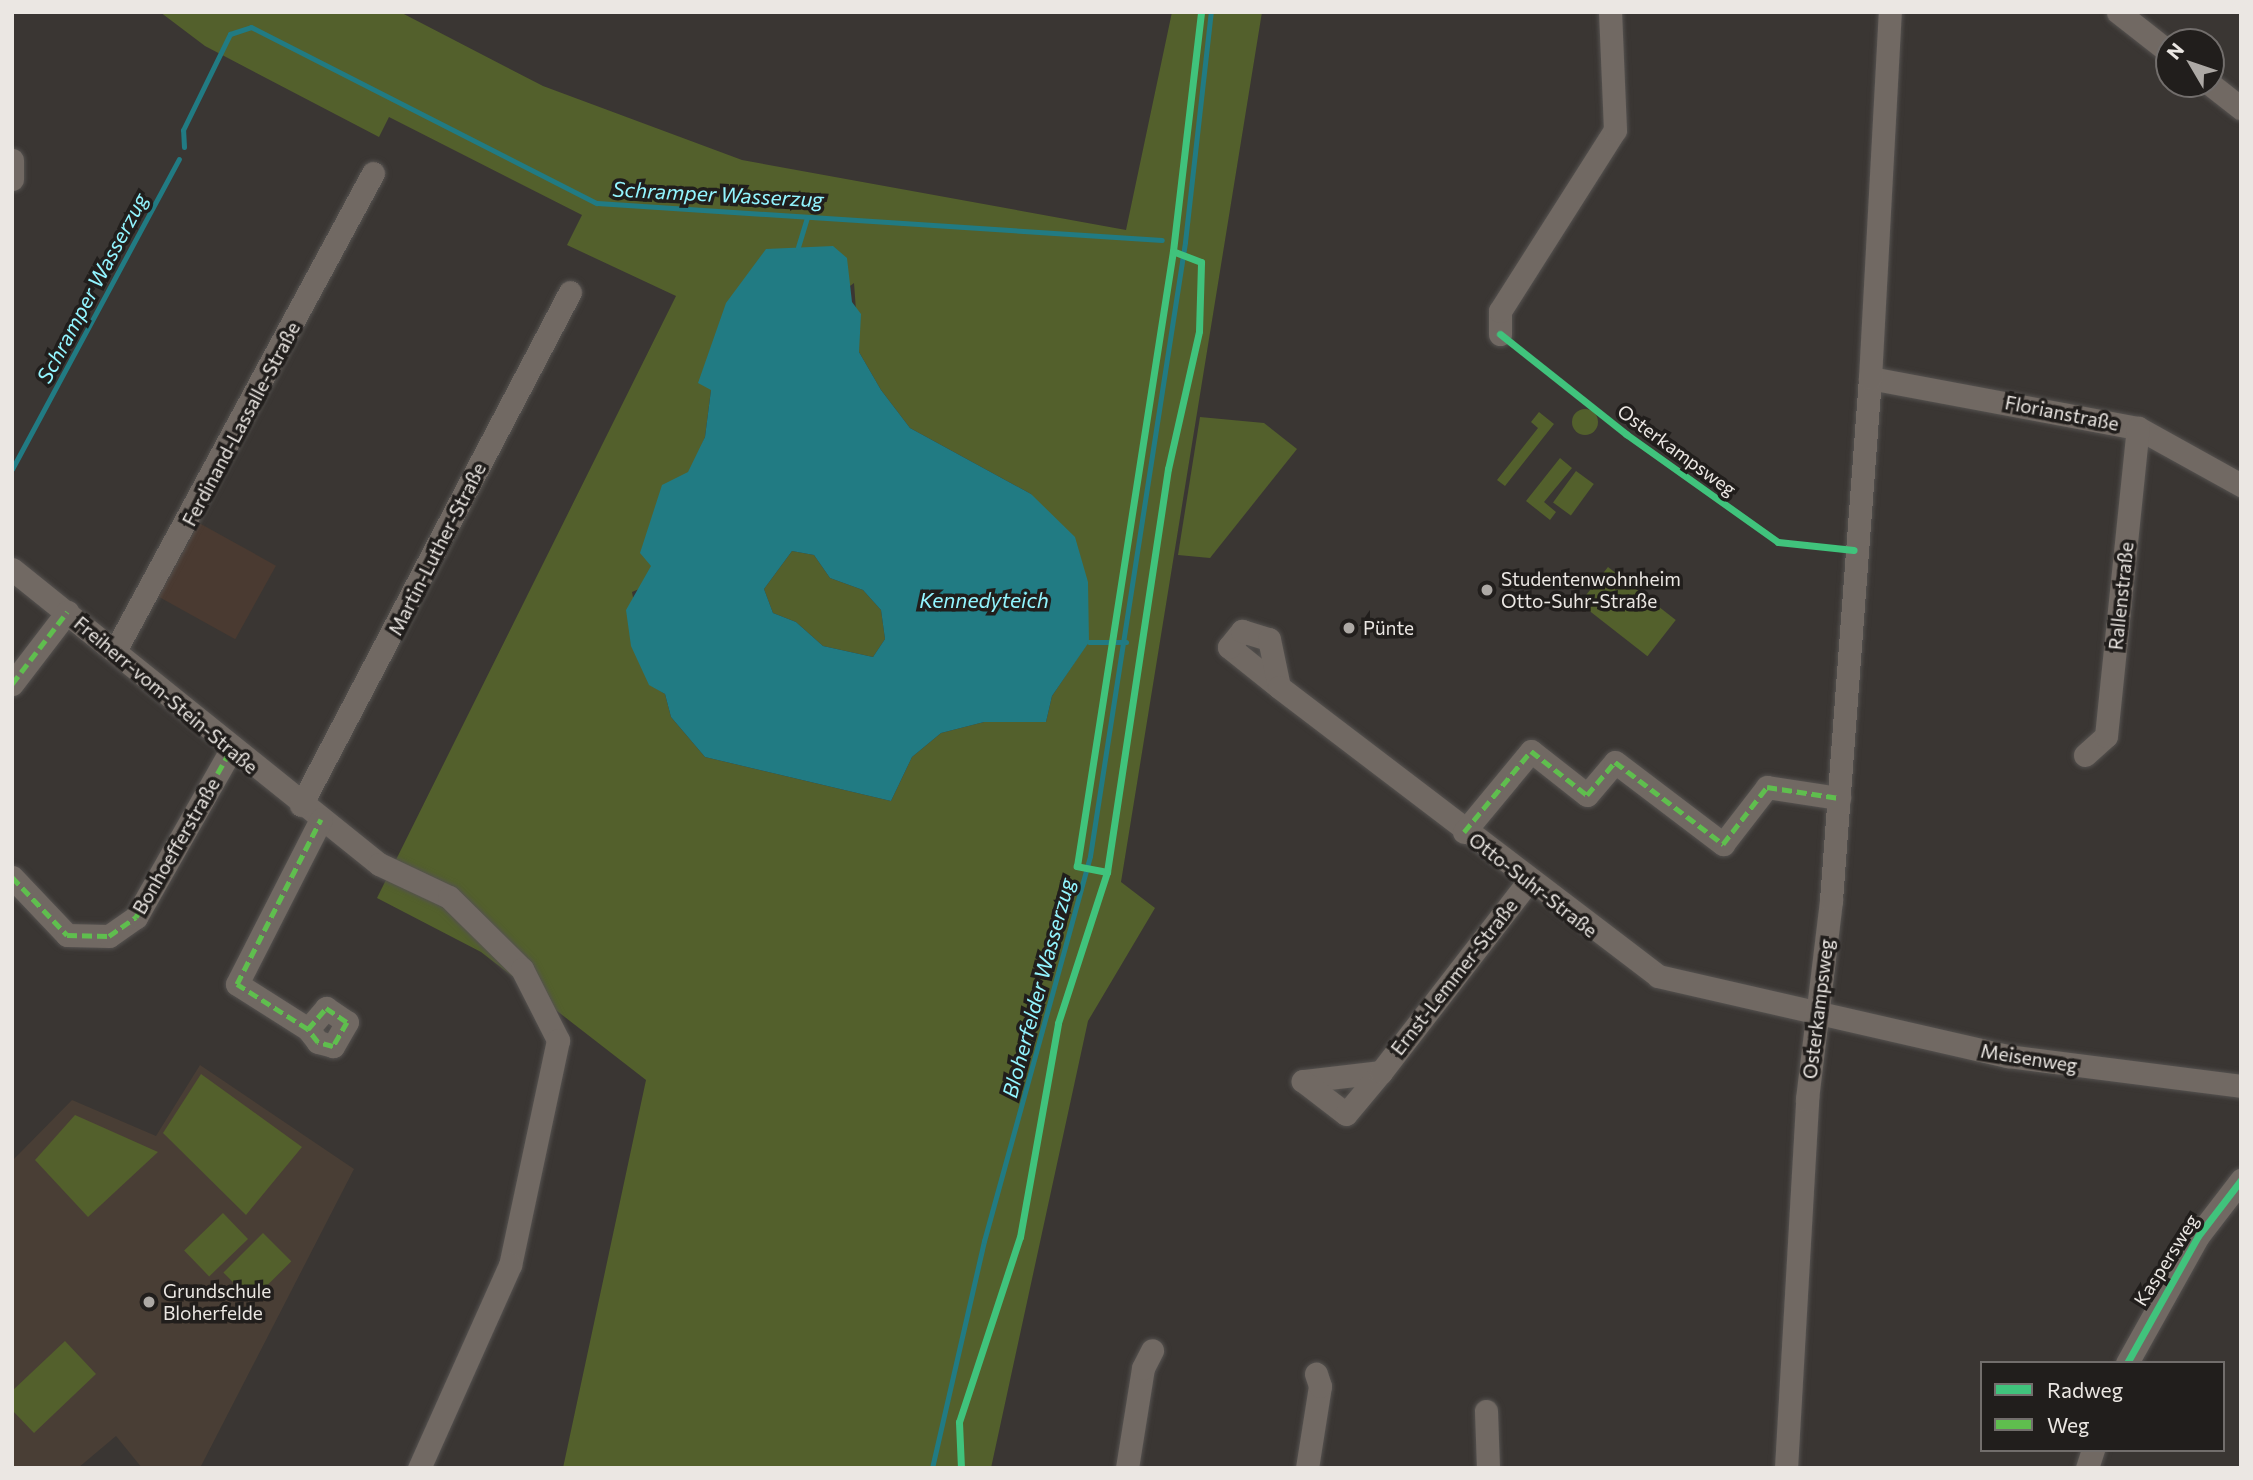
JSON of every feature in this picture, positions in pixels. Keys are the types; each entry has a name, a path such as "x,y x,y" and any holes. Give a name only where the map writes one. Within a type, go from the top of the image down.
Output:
{"street":[{"path":"1500,334 1500,311 1615,131 1610,12"},
{"name":"Osterkampsweg","path":"1786,1468 1807,1099 1820,1016 1870,378 1890,12"},
{"path":"2118,12 2155,41"},
{"path":"2225,96 2241,108"},
{"path":"12,160 12,179"},
{"name":"Ferdinand-Lassalle-Straße","path":"116,651 373,173"},
{"path":"362,194 386,192"},
{"name":"Martin-Luther-Straße","path":"301,805 570,292"},
{"name":"Florianstraße","path":"1870,378 2138,428 2241,485"},
{"name":"Rallenstraße","path":"2085,755 2106,736 2138,428"},
{"name":"Freiherr-vom-Stein-Straße","path":"12,569 116,651 231,750 379,864 449,897 522,969 558,1040 510,1265 419,1468"},
{"path":"12,684 67,612"},
{"name":"Otto-Suhr-Straße","path":"1279,687 1528,882 1658,976 1820,1016"},
{"name":"Bonhoefferstraße","path":"12,877 67,935 109,936 136,917 231,750"},
{"path":"1464,832 1531,751 1587,795 1615,762 1723,844 1767,787 1839,798"},
{"path":"308,1029 237,984 321,819"},
{"name":"Ernst-Lemmer-Straße","path":"1381,1072 1528,882"},
{"name":"Meisenweg","path":"1820,1016 2008,1056 2241,1086"},
{"name":"Kaspersweg","path":"2128,1361 2198,1236 2241,1180"},
{"path":"1127,1468 1143,1368 1152,1350"},
{"path":"1307,1468 1320,1386 1316,1374"},
{"path":"1486,1410 1488,1468"}],"shaded area":[{"path":"199,523 276,566 235,639 158,596"},
{"name":"Grundschule Bloherfelde","path":"200,1065 354,1169 200,1468 142,1468 116,1436 78,1468 12,1468 12,1161 72,1100 156,1136"}],"green space":[{"path":"160,12 400,12 543,86 742,160 1126,230 1172,12 1262,12 1121,882 1155,908 1088,1021 991,1468 563,1468 646,1080 481,952 377,898 676,296 567,245 582,215 389,117 379,137 205,46","holes":["854,283 859,352 881,390 910,428 1031,494 1089,641 1052,696 1046,722 984,722 941,733 912,757 891,801 705,757 671,717 665,694 649,684 632,592 644,587 705,437 711,390"]},
{"path":"1585,409 1594,413 1598,422 1594,431 1585,435 1576,431 1572,422 1576,413"},
{"path":"1539,412 1554,424 1505,486 1497,480 1538,428 1531,422"},
{"path":"1200,417 1264,423 1297,449 1210,558 1178,555"},
{"path":"1560,458 1572,468 1544,502 1556,512 1550,520 1526,501"},
{"path":"1576,471 1594,484 1571,515 1553,503"},
{"path":"792,551 814,555 830,578 863,590 881,610 885,639 873,657 823,646 796,622 773,613 764,589"},
{"path":"1608,567 1676,620 1647,656 1580,603"},
{"path":"201,1074 302,1147 246,1215 163,1133"},
{"path":"75,1115 158,1152 88,1217 35,1160"},
{"path":"223,1213 248,1239 209,1276 184,1251"},
{"path":"263,1233 291,1261 252,1301 223,1273"},
{"path":"65,1341 96,1374 34,1433 12,1410 12,1391"}],"water":[{"name":"Kennedyteich","path":"833,246 847,258 852,302 861,314 859,352 881,390 910,428 1031,494 1075,537 1088,582 1089,642 1052,696 1046,722 984,722 941,733 912,757 891,801 705,757 671,717 665,694 649,685 631,646 626,610 651,566 640,553 662,485 688,472 705,437 711,390 698,383 726,303 766,249","holes":["792,551 814,555 830,578 863,590 881,610 885,639 873,657 823,646 796,622 773,613 764,589"]}],"waterway":[{"name":"Bloherfelder Wasserzug","path":"932,1468 984,1241 1090,856 1185,242 1211,12"},
{"name":"Schramper Wasserzug","path":"184,147 183,130 230,34 251,27 597,203 1162,240"},
{"name":"Schramper Wasserzug","path":"12,469 179,159"},
{"path":"798,247 807,217"},
{"path":"1089,642 1126,642"}],"marked path":[{"path":"12,684 67,612"},
{"path":"12,877 67,935 109,936 136,917 231,750"},
{"path":"1464,832 1531,751 1587,795 1615,762 1723,844 1767,787 1839,798"},
{"path":"308,1029 326,1008 347,1022 333,1046 318,1042 308,1029 237,984 321,819"}],"cycle path":[{"path":"1107,872 1077,866 1173,251 1201,12"},
{"path":"961,1468 959,1422 1020,1237 1058,1023 1107,872 1168,469 1199,331 1201,262 1173,251"},
{"path":"1500,334 1626,434 1778,542 1854,550"},
{"path":"2128,1361 2198,1236 2241,1180"}],"place":[{"name":"Studentenwohnheim Otto-Suhr-Straße","path":"1487,590"},
{"name":"Pünte","path":"1349,628"},
{"name":"Grundschule Bloherfelde","path":"149,1302"}]}
